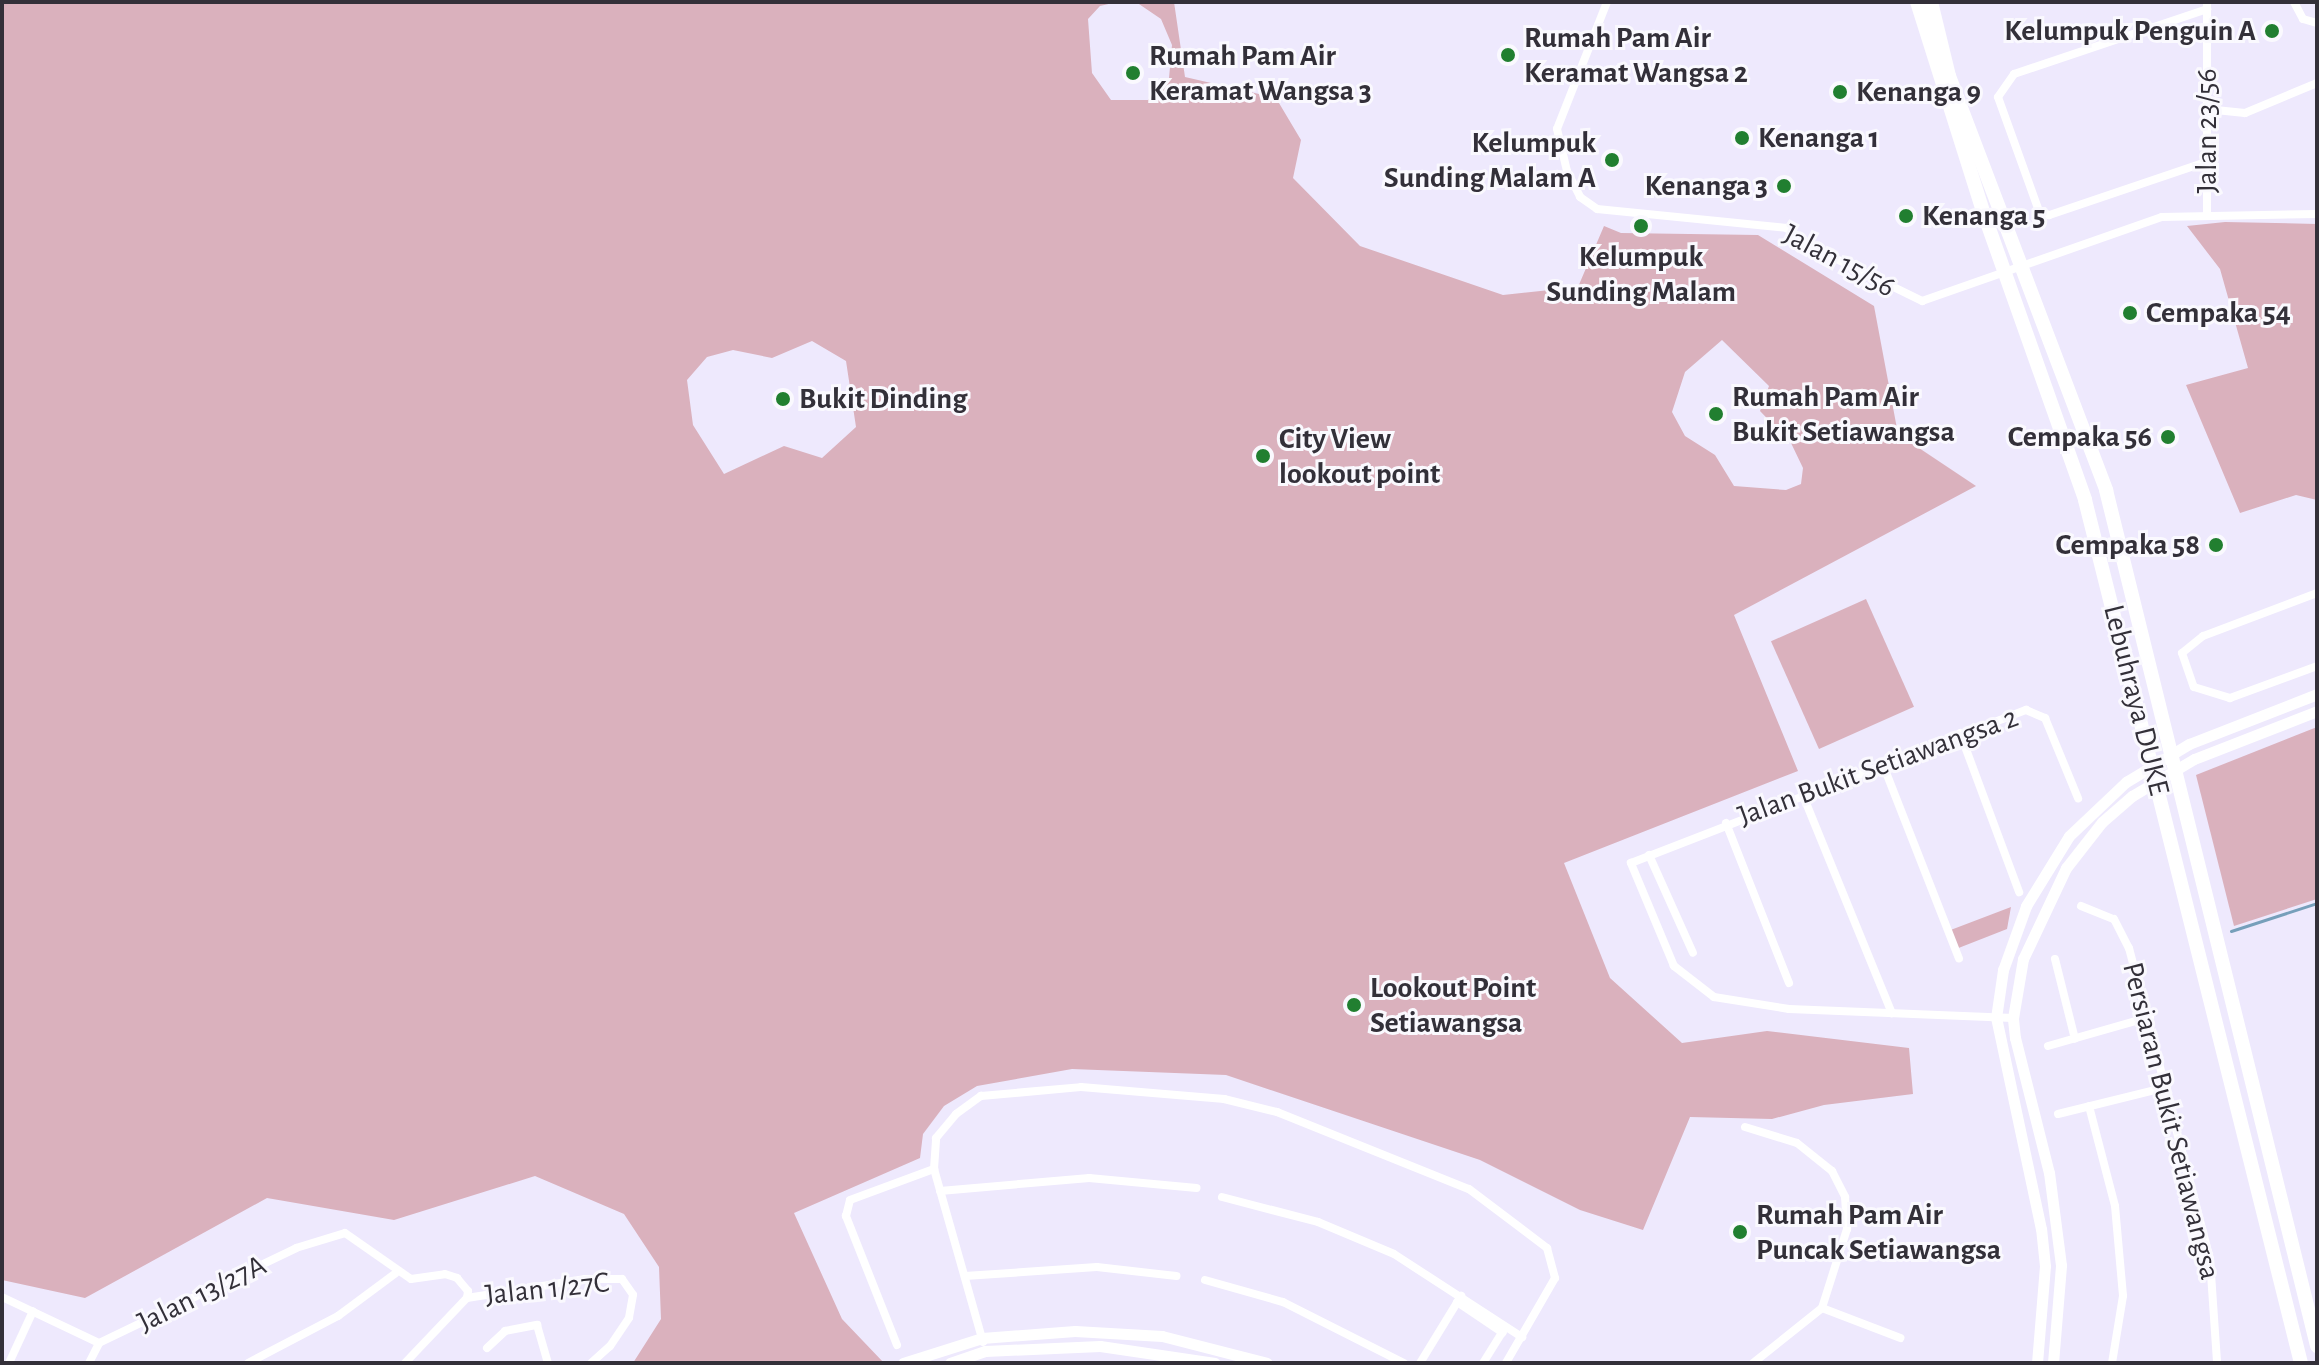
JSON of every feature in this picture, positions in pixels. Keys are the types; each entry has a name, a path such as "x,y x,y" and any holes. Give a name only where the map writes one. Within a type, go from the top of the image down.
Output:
{"highway":[{"name":"Lebuhraya DUKE","path":"1917,2 1984,214 2085,500 2301,1363"},
{"name":"Lebuhraya DUKE","path":"1931,2 1949,76 2106,490 2317,1346"},
{"path":"1941,2 1949,76"},
{"path":"2294,1256 2317,1305"},
{"path":"2276,1263 2294,1363"}],"street":[{"name":"Jalan 15/56","path":"1607,2 1557,129 1567,171 1580,197 1597,209 1661,219 1745,220 1786,228 1910,299 1922,301 2040,257 2162,217 2207,213 2317,214"},
{"path":"2294,2 2303,19 2317,23"},
{"path":"2206,162 2049,215 2039,211 1998,97 2014,74 2207,6"},
{"name":"Jalan 23/56","path":"2207,6 2207,213"},
{"path":"2206,109 2245,113 2317,83"},
{"path":"2316,668 2230,698 2194,687 2182,653 2203,636 2317,593"},
{"path":"2037,1363 2045,1266 2041,1229 1996,1018 2003,970 2050,861 2102,800 2189,744 2317,694"},
{"name":"Jalan Bukit Setiawangsa 2","path":"1892,1013 1736,1004 1714,997 1674,966 1631,865 1802,793 2026,710 2044,715 2078,798"},
{"path":"2053,1363 2061,1265 2059,1228 2013,1018 2023,959 2066,868 2102,822 2132,796 2194,759 2317,711"},
{"path":"1960,733 2019,892"},
{"path":"1882,762 1959,958"},
{"path":"1802,793 1892,1013 2013,1018"},
{"path":"1726,823 1789,983"},
{"path":"1649,855 1693,953"},
{"name":"Persiaran Bukit Setiawangsa","path":"2081,906 2114,919 2129,948 2150,1017 2210,1259 2217,1363"},
{"path":"2055,959 2075,1039"},
{"path":"2048,1046 2150,1017"},
{"path":"985,1351 934,1169 936,1138 956,1114 981,1096 1081,1087 1154,1090 1277,1112 1469,1189 1528,1230 1547,1248 1555,1278 1506,1363"},
{"path":"2058,1114 2167,1087"},
{"path":"2089,1106 2115,1206 2123,1296 2112,1363"},
{"path":"1745,1127 1797,1143 1832,1171 1845,1197 1847,1229 1822,1308 1753,1363"},
{"path":"897,1345 846,1216 850,1200 934,1169"},
{"path":"940,1191 1089,1178 1197,1188"},
{"path":"1222,1197 1318,1222 1394,1254 1504,1330 1522,1337"},
{"name":"Jalan 13/27A","path":"2,1297 99,1343 334,1235 345,1233 360,1242 396,1273"},
{"path":"965,1276 1097,1267 1176,1276"},
{"path":"248,1363 338,1316 396,1273 411,1279 450,1275 468,1291 467,1298 405,1363"},
{"name":"Jalan 1/27C","path":"467,1298 585,1279 622,1279 633,1295 629,1318 610,1346 591,1363"},
{"path":"1205,1280 1283,1302 1404,1363"},
{"path":"1420,1363 1459,1299"},
{"path":"1822,1308 1900,1338"},
{"path":"9,1363 33,1311"},
{"path":"487,1348 505,1331 537,1325 548,1363"},
{"path":"1483,1363 1504,1330"},
{"path":"903,1363 982,1338 1117,1332 1162,1336 1267,1363"},
{"path":"89,1363 99,1343"},
{"path":"950,1363 985,1351 1100,1346 1210,1362"}],"shaded area":[{"path":"2,2 1117,2 1100,6 1088,19 1092,73 1111,100 1148,100 1169,78 1172,45 1161,19 1136,2 1174,2 1185,77 1276,98 1301,140 1293,178 1360,246 1503,295 1578,287 1604,226 1621,233 1758,235 1874,306 1898,434 1976,486 1734,615 1798,771 1564,863 1610,978 1682,1043 1767,1031 1909,1048 1913,1094 1824,1105 1772,1119 1690,1117 1643,1230 1580,1210 1480,1160 1226,1075 1072,1069 977,1086 944,1106 923,1134 920,1158 794,1213 842,1319 884,1363 633,1363 661,1319 659,1267 624,1214 535,1176 394,1220 267,1198 85,1298 2,1280","holes":["1722,340 1769,386 1760,411 1791,443 1803,468 1801,484 1786,490 1734,486 1715,455 1685,436 1672,412 1685,372","812,341 846,361 856,427 822,458 784,446 724,474 693,425 687,380 707,357 733,350 772,358"]},
{"path":"2225,222 2317,224 2317,500 2296,495 2240,513 2186,385 2248,368 2220,269 2187,226"},
{"path":"1866,599 1914,707 1819,749 1771,641"},
{"path":"2317,727 2317,899 2234,926 2196,775"},
{"path":"2011,907 2007,929 1956,949 1948,931"}],"waterway":[{"path":"2231,931 2317,903"}],"place":[{"name":"Kelumpuk Penguin A","path":"2272,31"},
{"name":"Rumah Pam Air Keramat Wangsa 2","path":"1508,55"},
{"name":"Rumah Pam Air Keramat Wangsa 3","path":"1133,73"},
{"name":"Kenanga 9","path":"1840,92"},
{"name":"Kenanga 1","path":"1742,138"},
{"name":"Kelumpuk Sunding Malam A","path":"1612,160"},
{"name":"Kenanga 3","path":"1784,186"},
{"name":"Kenanga 5","path":"1906,216"},
{"name":"Kelumpuk Sunding Malam","path":"1641,226"},
{"name":"Cempaka 54","path":"2130,313"},
{"name":"Bukit Dinding","path":"783,399"},
{"name":"Rumah Pam Air Bukit Setiawangsa","path":"1716,414"},
{"name":"Cempaka 56","path":"2168,437"},
{"name":"City View lookout point","path":"1263,456"},
{"name":"Cempaka 58","path":"2216,545"},
{"name":"Lookout Point Setiawangsa","path":"1354,1005"},
{"name":"Rumah Pam Air Puncak Setiawangsa","path":"1740,1232"}]}
